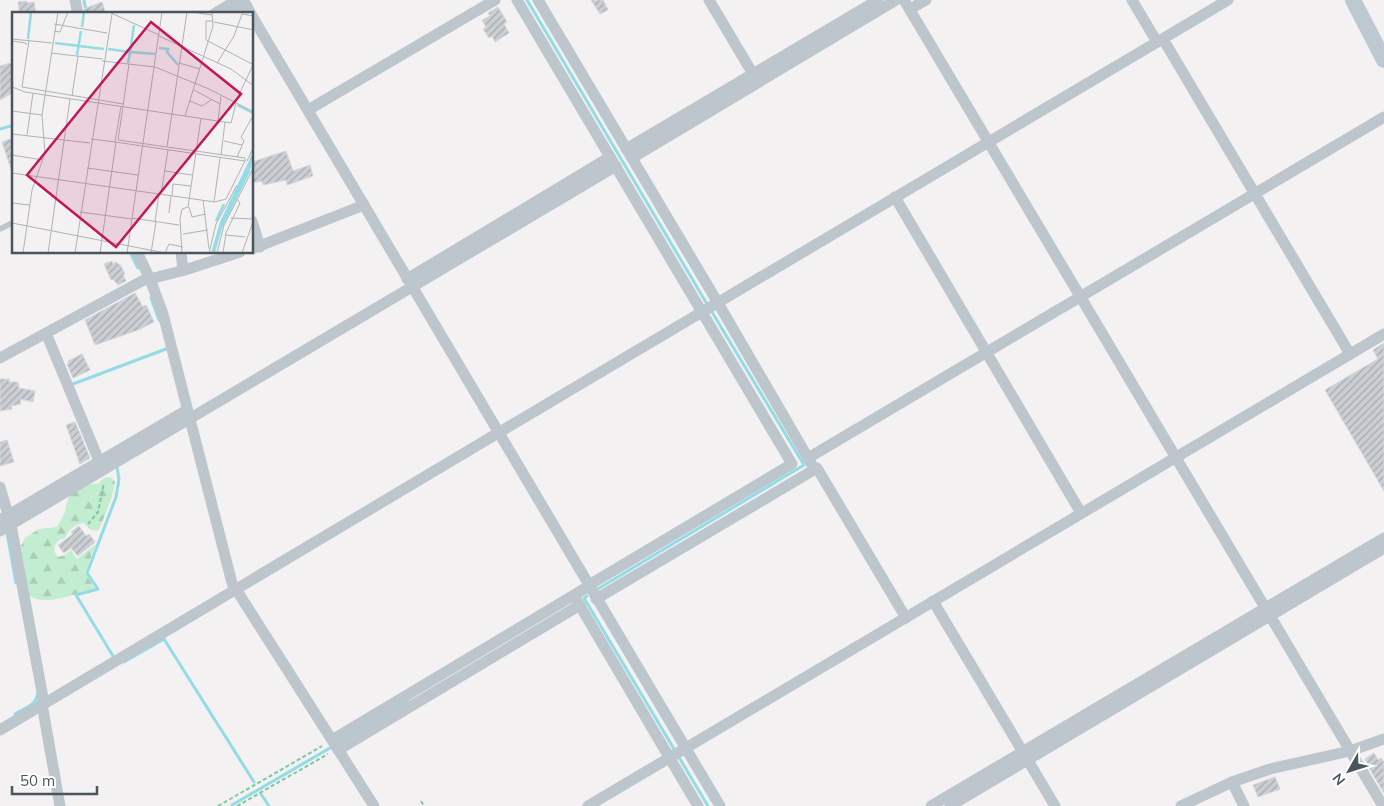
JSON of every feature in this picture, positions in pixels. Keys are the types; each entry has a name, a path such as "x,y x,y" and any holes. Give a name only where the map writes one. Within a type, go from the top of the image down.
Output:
{"main road":[{"path":"1352,0 1384,60"}],"street":[{"path":"308,110 495,0"},
{"path":"336,746 577,600 589,586 792,464 517,0"},
{"path":"538,0 812,464 817,468 906,618"},
{"path":"709,0 753,74"},
{"path":"629,153 753,74 878,0"},
{"path":"629,153 904,2 926,0"},
{"path":"1132,0 1160,40 1257,197 1350,354"},
{"path":"0,730 1228,0"},
{"path":"904,2 989,141 1383,806"},
{"path":"223,12 246,7"},
{"path":"254,20 589,586 677,753 698,806"},
{"path":"1257,197 1384,117"},
{"path":"596,599 988,356 1257,197 1384,126"},
{"path":"0,531 6,520 101,466 613,162"},
{"path":"895,197 1081,513"},
{"path":"254,234 256,248 364,206"},
{"path":"138,254 163,314 232,583 374,806"},
{"path":"181,254 183,270"},
{"path":"0,358 142,281 234,254"},
{"path":"46,333 101,466"},
{"path":"588,806 1384,334"},
{"path":"0,487 43,704 60,806"},
{"path":"1268,612 1384,538"},
{"path":"931,806 1025,756 1268,612 1384,548"},
{"path":"577,600 677,753 720,806"},
{"path":"933,601 1055,806"},
{"path":"1181,806 1232,782 1270,769 1350,751 1384,739"},
{"path":"950,806 1025,756"},
{"path":"1232,782 1244,806"}],"lane":[{"path":"0,229 12,223"}],"path":[{"path":"88,524 98,512 106,474 101,466"},
{"path":"218,806 336,746"},
{"path":"237,806 336,746"},
{"path":"422,801 424,806"},
{"path":"226,802 228,806"}],"green space":[{"path":"111,477 115,482 112,497 99,530 90,529 84,523 78,524 69,531 64,539 57,543 55,548 55,553 58,557 65,555 71,550 77,559 96,544 85,573 95,588 51,600 34,598 28,594 21,546 25,538 39,529 57,527 64,514 69,497 75,491 90,484 98,484 104,478"}],"building":[{"path":"591,0 603,0 608,10 600,14"},
{"path":"18,2 34,2 36,12 20,12"},
{"path":"102,2 105,12 85,12 84,9"},
{"path":"498,7 507,22 504,24 509,33 495,42 492,36 489,38 483,29 486,27 482,20 490,16 488,13"},
{"path":"12,63 12,93 0,100 0,66"},
{"path":"12,139 12,172 2,142"},
{"path":"286,151 293,171 310,165 313,176 287,185 286,180 263,185 262,181 254,183 254,161"},
{"path":"112,261 113,264 117,262 120,264 125,274 123,275 126,281 118,285 113,279 111,280 104,264"},
{"path":"135,293 143,307 146,305 154,322 138,330 95,345 85,320"},
{"path":"1384,343 1384,491 1325,390 1378,359 1373,350"},
{"path":"82,354 90,370 73,378 67,364 69,364 68,361"},
{"path":"0,379 18,382 19,388 35,391 33,402 20,399 21,404 11,406 12,409 0,411"},
{"path":"75,422 90,458 80,464 66,425"},
{"path":"7,440 14,462 0,466 0,442"},
{"path":"79,526 86,536 89,534 95,542 78,556 71,548 64,553 58,545 73,534 71,532"},
{"path":"1374,753 1378,760 1381,758 1384,762 1384,793 1365,759"},
{"path":"1275,777 1280,789 1258,797 1253,785"}],"waterway":[{"path":"84,0 86,11"},
{"path":"527,0 707,304"},
{"path":"228,12 233,9"},
{"path":"0,129 12,126"},
{"path":"131,254 138,268"},
{"path":"151,298 159,320"},
{"path":"596,590 804,465 712,312"},
{"path":"73,384 166,349"},
{"path":"113,656 76,595 98,589 87,573 116,497 119,479 117,467"},
{"path":"7,533 16,583"},
{"path":"587,596 584,598 708,806"},
{"path":"124,662 164,639 254,782"},
{"path":"15,714 32,704 37,695"},
{"path":"338,743 408,701"},
{"path":"232,805 330,748"},
{"path":"261,794 269,806"}]}
